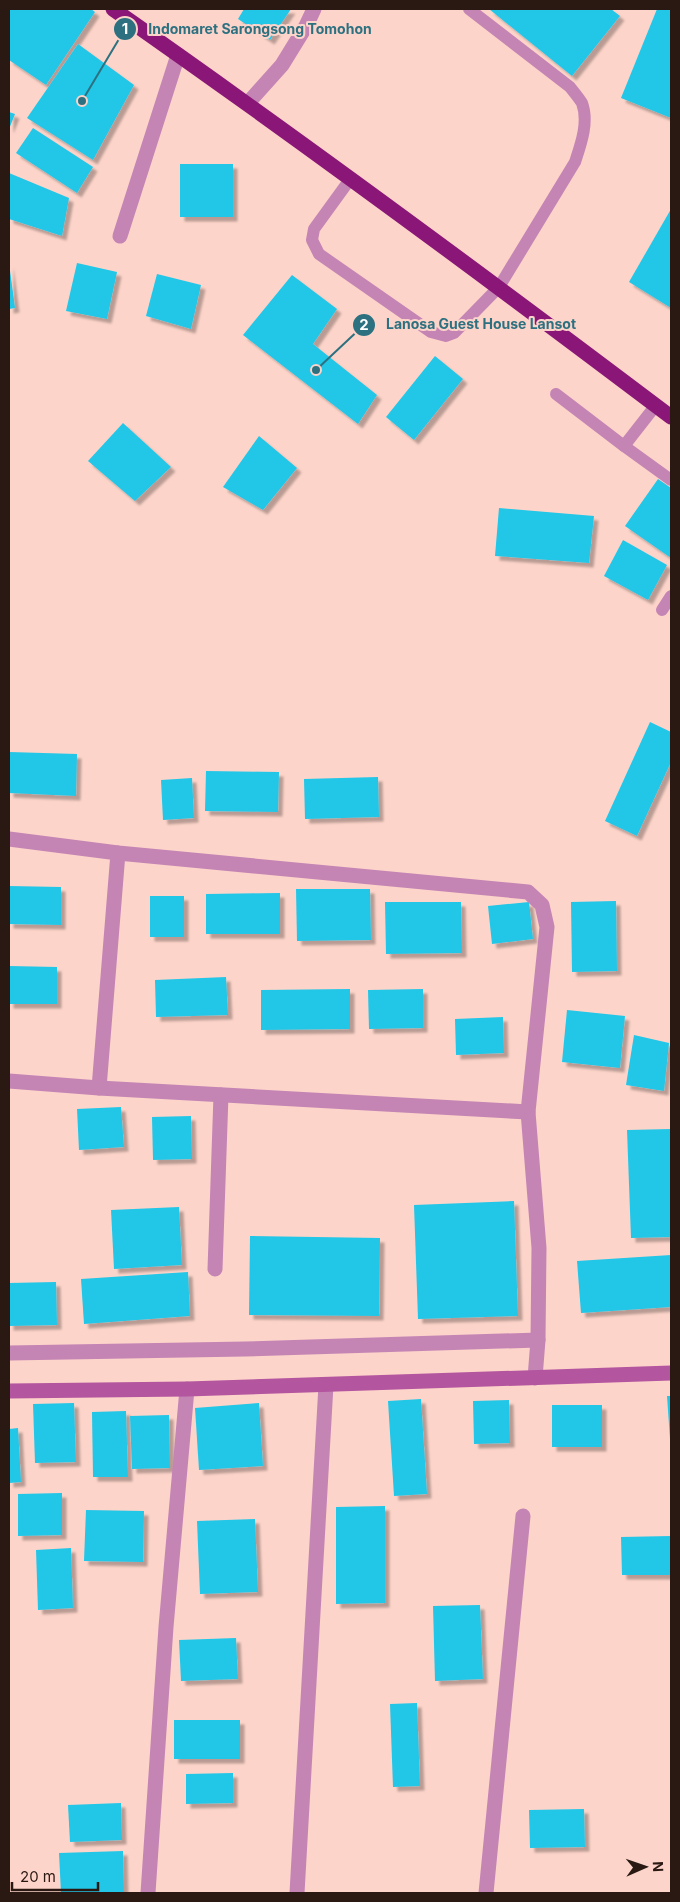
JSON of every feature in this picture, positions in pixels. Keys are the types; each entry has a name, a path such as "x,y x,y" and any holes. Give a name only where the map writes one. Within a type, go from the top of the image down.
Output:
{"highway":[{"path":"112,9 248,103 351,178 671,417"}],"street":[{"path":"248,103 282,65 314,9"},
{"path":"120,236 178,55"},
{"path":"9,839 118,852 528,892 542,905 547,927 528,1112 539,1248 538,1340 535,1378"},
{"path":"99,1088 118,852"},
{"path":"9,1081 99,1088 528,1112"},
{"path":"215,1269 222,1095"},
{"path":"9,1353 236,1349 538,1340"},
{"path":"9,1391 187,1389 671,1373"},
{"path":"297,1893 326,1385"},
{"path":"148,1893 166,1627 187,1389"},
{"path":"486,1893 523,1516"}],"lane":[{"path":"351,178 314,229 312,240 319,254 410,318 438,335 446,336 461,328 499,287 575,162 582,142 584,121 582,103 570,87 469,9"},
{"path":"556,394 671,480"},
{"path":"624,446 656,406"},
{"path":"662,610 671,596"}],"building":[{"path":"9,9 91,9 95,12 46,85 9,60"},
{"path":"244,9 291,9 270,40 238,19"},
{"path":"489,9 611,9 620,16 572,76"},
{"path":"657,9 671,9 671,118 621,98"},
{"path":"78,44 134,85 93,160 27,118"},
{"path":"9,112 15,114 9,129"},
{"path":"33,128 93,167 77,193 16,153"},
{"path":"180,164 233,164 233,217 180,217"},
{"path":"9,173 69,198 62,236 9,219"},
{"path":"671,209 671,308 629,282"},
{"path":"9,263 15,308 9,309"},
{"path":"77,263 117,272 107,319 66,311"},
{"path":"157,274 201,285 191,329 146,316"},
{"path":"292,275 337,309 313,344 377,395 358,424 243,335"},
{"path":"435,356 463,379 414,440 386,417"},
{"path":"123,423 171,467 135,501 88,461"},
{"path":"259,436 297,468 263,510 223,487"},
{"path":"658,479 671,488 671,558 625,526"},
{"path":"499,508 594,516 589,563 495,556"},
{"path":"623,540 667,565 648,600 604,576"},
{"path":"650,722 671,732 671,762 637,836 605,821"},
{"path":"9,752 77,754 76,796 9,793"},
{"path":"206,771 279,772 278,812 205,811"},
{"path":"378,777 379,817 305,819 304,779"},
{"path":"192,778 194,818 163,820 161,780"},
{"path":"9,886 61,887 61,925 9,924"},
{"path":"296,889 370,889 371,940 297,941"},
{"path":"280,893 280,934 206,934 206,894"},
{"path":"150,896 184,896 184,937 150,937"},
{"path":"616,901 617,971 572,972 571,902"},
{"path":"385,902 461,902 462,953 386,954"},
{"path":"529,902 533,939 492,944 488,906"},
{"path":"9,966 57,967 57,1004 9,1004"},
{"path":"226,977 228,1015 156,1017 155,980"},
{"path":"350,989 350,1029 261,1030 261,990"},
{"path":"423,989 423,1028 369,1029 368,990"},
{"path":"567,1010 625,1016 620,1068 562,1062"},
{"path":"503,1017 504,1053 456,1055 455,1019"},
{"path":"634,1035 669,1043 664,1091 626,1085"},
{"path":"121,1107 124,1147 79,1150 77,1109"},
{"path":"191,1116 192,1159 153,1160 152,1117"},
{"path":"671,1129 671,1237 631,1238 627,1130"},
{"path":"514,1201 518,1316 418,1319 414,1205"},
{"path":"179,1207 182,1265 114,1269 111,1210"},
{"path":"250,1236 380,1238 379,1316 249,1315"},
{"path":"671,1255 671,1307 581,1313 577,1261"},
{"path":"188,1272 190,1316 84,1324 81,1279"},
{"path":"56,1282 57,1325 9,1326 9,1283"},
{"path":"667,1396 671,1396 671,1439 670,1439"},
{"path":"421,1399 427,1494 394,1496 388,1401"},
{"path":"509,1400 510,1443 474,1444 473,1401"},
{"path":"74,1403 76,1462 35,1463 33,1404"},
{"path":"259,1403 263,1466 199,1470 195,1408"},
{"path":"552,1405 602,1405 602,1447 552,1447"},
{"path":"126,1411 128,1477 93,1477 92,1412"},
{"path":"169,1415 170,1468 132,1469 130,1416"},
{"path":"18,1428 21,1482 9,1483 9,1429"},
{"path":"62,1493 62,1535 18,1536 18,1494"},
{"path":"385,1506 385,1603 336,1604 336,1507"},
{"path":"86,1510 144,1511 143,1562 84,1561"},
{"path":"255,1519 258,1592 200,1594 197,1521"},
{"path":"671,1536 671,1575 622,1575 621,1537"},
{"path":"71,1548 73,1608 38,1610 36,1550"},
{"path":"480,1605 483,1679 435,1681 433,1606"},
{"path":"236,1638 238,1679 181,1681 179,1640"},
{"path":"417,1703 420,1786 393,1787 390,1704"},
{"path":"174,1720 240,1720 240,1759 174,1759"},
{"path":"233,1773 233,1803 186,1804 186,1774"},
{"path":"121,1803 122,1840 70,1842 68,1805"},
{"path":"584,1809 585,1847 530,1848 529,1810"},
{"path":"123,1851 124,1893 61,1893 59,1853"}],"place":[{"name":"Indomaret Sarongsong Tomohon","path":"82,101"},
{"name":"Lanosa Guest House Lansot","path":"316,370"}]}
